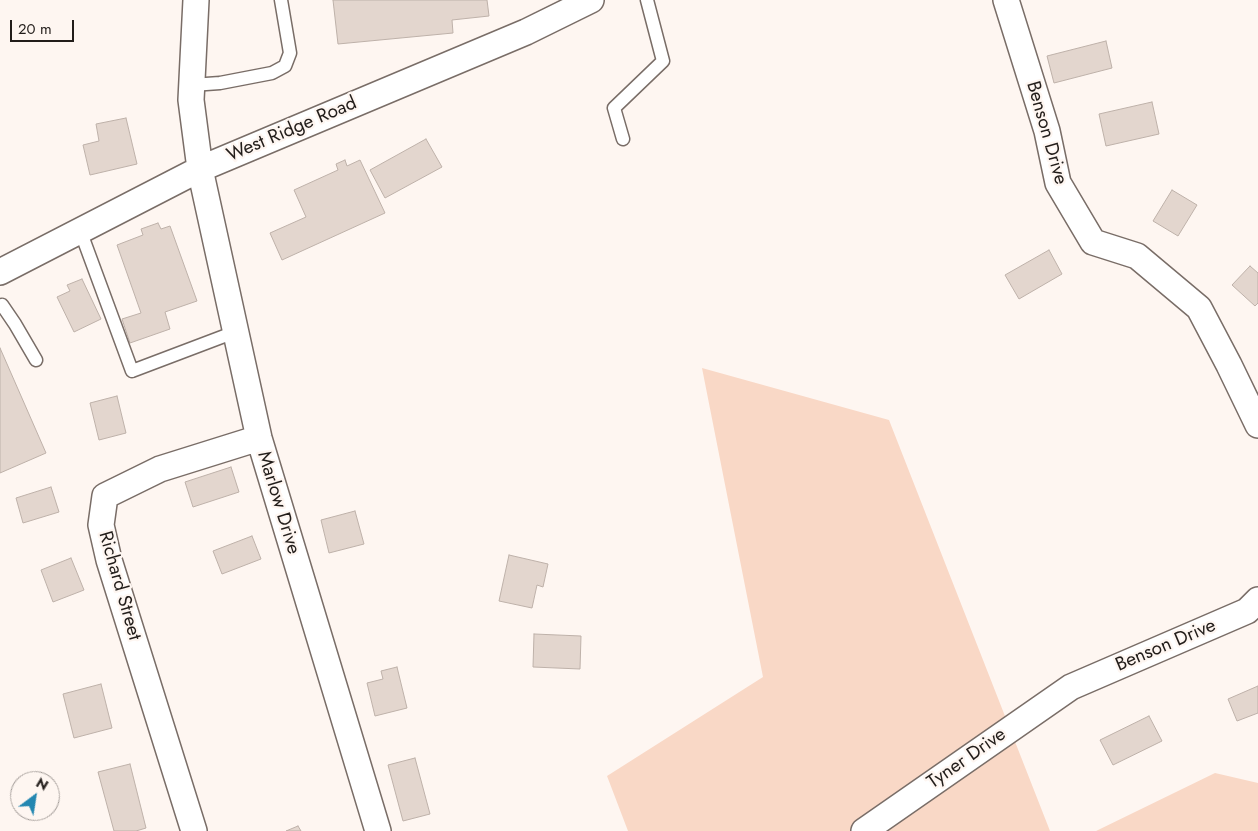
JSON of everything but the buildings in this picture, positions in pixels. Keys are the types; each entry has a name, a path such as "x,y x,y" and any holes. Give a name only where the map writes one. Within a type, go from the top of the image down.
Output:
{"street":[{"name":"Marlow Drive","path":"196,0 191,100 200,169 258,438 378,831"},
{"name":"West Ridge Road","path":"0,272 200,169 526,32 591,0"},
{"name":"Benson Drive","path":"1006,0 1047,131 1058,183 1093,242 1137,256 1199,308 1258,425"},
{"name":"Richard Street","path":"194,831 109,560 101,525 105,496 160,469 258,438"},
{"name":"Benson Drive","path":"1071,687 1247,611 1258,600"},
{"name":"Tyner Drive","path":"864,831 1071,687"}],"lane":[{"path":"192,85 220,83 272,73 285,66 290,53 281,0"},
{"path":"623,138 614,108 663,61 648,0"},
{"path":"80,230 132,371 235,332"},
{"path":"1,303 36,360"}],"shaded area":[{"path":"702,368 889,420 1050,831 628,831 607,776 763,677"},
{"path":"1215,773 1258,783 1258,831 1096,831"}]}
